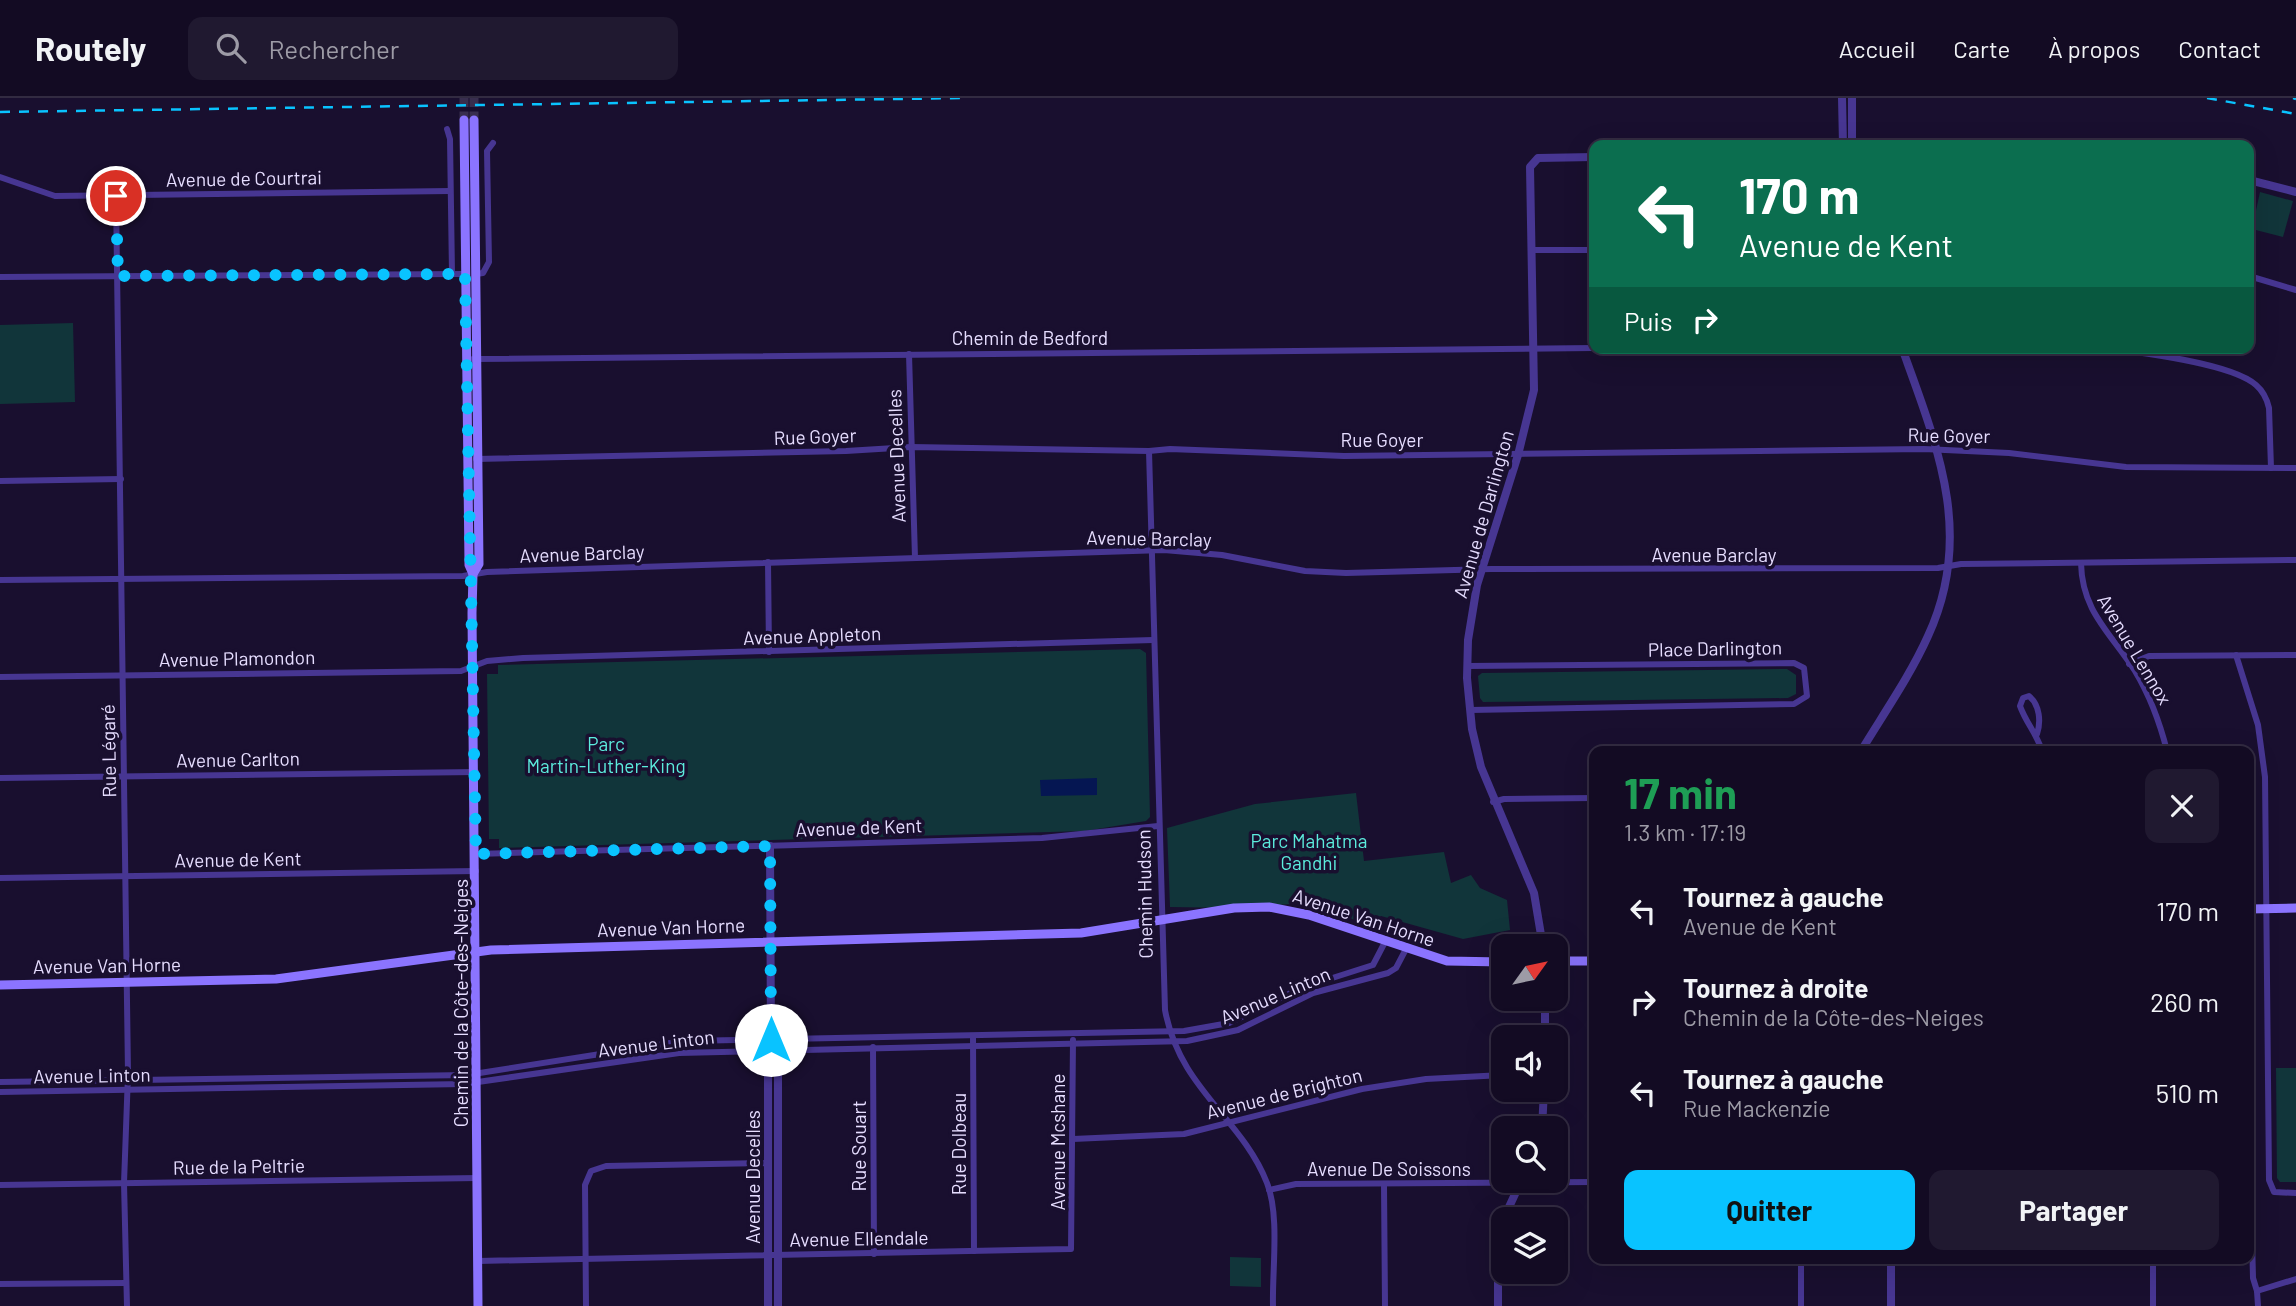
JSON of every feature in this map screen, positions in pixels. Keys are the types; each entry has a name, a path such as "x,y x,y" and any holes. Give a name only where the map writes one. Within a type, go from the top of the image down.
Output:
{"main road":[{"name":"Chemin de la Côte-des-Neiges","path":"469,120 470,274 466,359 479,564 473,574 478,1306"},
{"name":"Chemin de la Côte-des-Neiges","path":"470,274 477,359 472,460"},
{"name":"Avenue Van Horne","path":"0,985 293,978 477,951 1081,933 1234,908 1269,906 1309,915 1447,961 1491,962"},
{"path":"2254,909 2296,908"},
{"path":"1568,961 1589,961"}],"street":[{"path":"1842,98 1843,140"},
{"path":"1852,98 1852,140"},
{"path":"447,129 450,139 452,274"},
{"name":"Chemin de la Côte-des-Neiges","path":"470,274 483,273 489,262 487,151 493,143"},
{"name":"Avenue de Darlington","path":"1541,934 1534,893 1493,802 1476,750 1467,666 1469,624 1481,570 1518,455 1534,390 1532,162 1538,158 1589,157"},
{"name":"Avenue de Courtrai","path":"0,177 55,196 450,191"},
{"path":"2254,181 2296,192"},
{"name":"Rue Légaré","path":"116,196 128,1080 124,1183 127,1306"},
{"path":"1532,250 1589,250"},
{"path":"0,278 470,274"},
{"path":"2254,277 2296,290"},
{"name":"Chemin de Bedford","path":"466,359 1589,348"},
{"name":"Avenue Decelles","path":"909,354 915,558"},
{"path":"1864,746 1928,636 1942,597 1948,566 1949,503 1938,451 1904,354"},
{"path":"2138,354 2213,367 2255,383 2267,399 2269,408 2271,468"},
{"name":"Rue Goyer","path":"472,460 846,452 911,447 1149,451 1170,449 1344,456 1938,451 2009,453 2126,467 2296,468"},
{"name":"Chemin Hudson","path":"1149,451 1163,993 1170,1031 1192,1079 1249,1151 1269,1190 1273,1306"},
{"path":"0,481 121,479"},
{"name":"Avenue Barclay","path":"0,580 473,574 1152,551 1222,555 1324,573 2296,560"},
{"path":"768,562 769,652"},
{"name":"Avenue Lennox","path":"2081,563 2081,584 2093,611 2129,663 2154,708 2165,746"},
{"name":"Avenue Appleton","path":"474,666 487,661 523,658 1153,640"},
{"path":"2236,655 2258,725 2264,770 2268,909 2269,1180 2272,1189 2278,1193 2296,1193"},
{"path":"2129,663 2149,656 2296,655"},
{"name":"Place Darlington","path":"1467,666 1794,663 1804,668 1807,675 1807,696 1794,704 1470,710"},
{"name":"Avenue Plamondon","path":"0,677 461,671 474,666"},
{"path":"2037,734 2039,719 2036,704 2029,696 2023,698 2020,706 2037,734 2041,746"},
{"name":"Avenue Carlton","path":"0,778 475,772"},
{"path":"1493,802 1504,799 1589,798"},
{"name":"Avenue de Kent","path":"476,854 1042,838 1158,826"},
{"name":"Avenue Decelles","path":"768,1306 768,1059 772,1045 770,846"},
{"name":"Avenue de Kent","path":"0,878 476,871"},
{"name":"Avenue Linton","path":"0,1092 478,1078 679,1053 873,1038 1170,1031 1229,1023 1301,988 1373,965 1385,942"},
{"name":"Avenue Linton","path":"0,1082 478,1078 683,1041 873,1048 1174,1042 1218,1037 1238,1030 1301,998 1347,982 1388,974 1401,961 1406,949"},
{"name":"Avenue Linton","path":"1345,973 1347,982"},
{"name":"Avenue Mcshane","path":"1071,1249 1073,1035"},
{"name":"Rue Dolbeau","path":"973,1036 974,1251"},
{"name":"Rue Souart","path":"873,1038 874,1254"},
{"name":"Avenue Decelles","path":"772,1045 778,1061 778,1306"},
{"name":"Avenue de Brighton","path":"1073,1139 1159,1137 1381,1086 1491,1075"},
{"path":"586,1306 585,1185 587,1175 596,1168 777,1163"},
{"name":"Rue de la Peltrie","path":"0,1185 478,1178"},
{"name":"Avenue De Soissons","path":"1568,1182 1589,1182"},
{"name":"Avenue De Soissons","path":"1269,1190 1296,1184 1491,1183"},
{"path":"1384,1185 1385,1306"},
{"path":"1498,1306 1498,1231 1516,1193"},
{"name":"Avenue Ellendale","path":"478,1261 1071,1249"},
{"path":"1801,1264 1801,1306"},
{"path":"1891,1264 1891,1306"},
{"path":"2152,1264 2153,1306"},
{"path":"2253,1264 2258,1306"},
{"path":"2258,1291 2296,1279"},
{"path":"0,1284 126,1283"}],"green space":[{"path":"2260,192 2293,201 2283,237 2254,230"},
{"path":"73,323 75,402 0,404 0,325"},
{"name":"Parc Martin-Luther-King","path":"1140,649 1146,653 1150,817 1146,821 1085,831 499,848 499,839 489,839 487,674 498,674 498,665"},
{"path":"1787,669 1796,675 1796,694 1788,698 1483,702 1480,698 1478,676 1482,673"},
{"name":"Parc Mahatma Gandhi","path":"1356,793 1364,861 1444,852 1451,883 1471,875 1480,888 1507,900 1510,930 1463,939 1381,916 1375,927 1306,903 1234,908 1170,907 1167,828 1255,804"},
{"path":"2276,1068 2296,1068 2296,1182 2280,1182 2277,1178"},
{"path":"1230,1257 1261,1258 1261,1287 1230,1286"}],"shaded area":[{"path":"1097,778 1097,795 1041,796 1040,780"}],"tunnel":[{"path":"464,98 464,120"},
{"path":"474,98 474,120"}],"railway":[{"path":"0,112 966,98"},
{"path":"2207,98 2296,114"}],"route":[{"path":"116,196 118,276 465,274 468,565 473,574 476,854 770,846 771,1040"}]}
